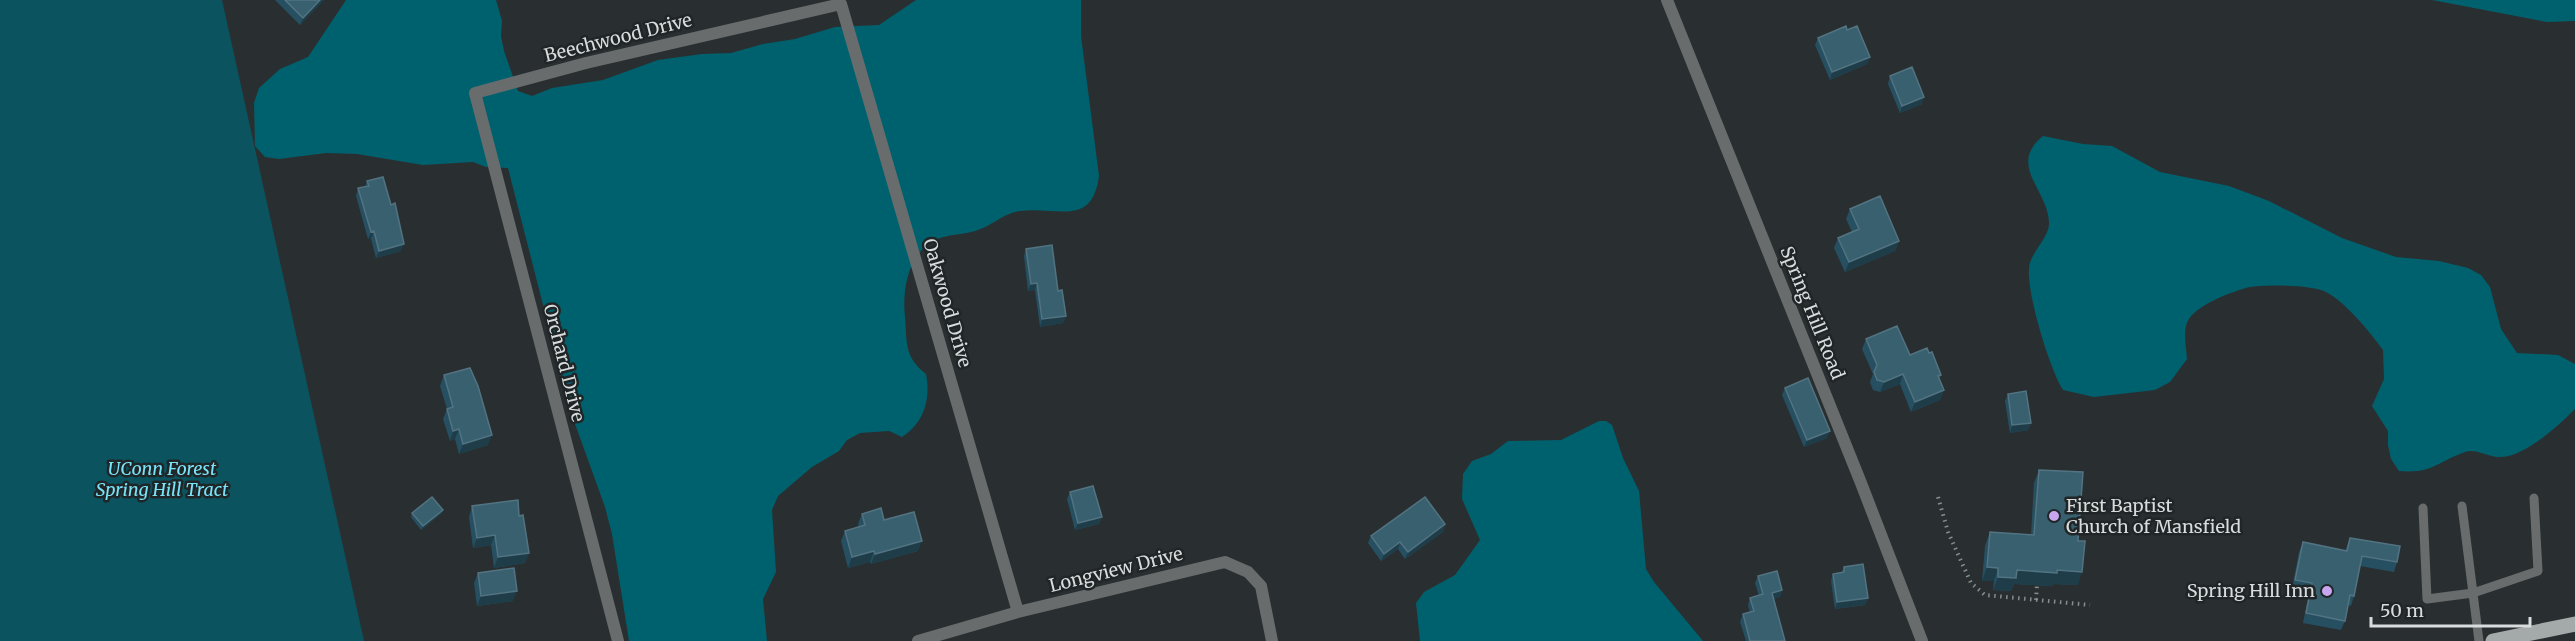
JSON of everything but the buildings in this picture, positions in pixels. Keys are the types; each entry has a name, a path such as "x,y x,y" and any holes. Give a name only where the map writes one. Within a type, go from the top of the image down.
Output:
{"main road":[{"path":"2493,641 2575,624"}],"street":[{"name":"Spring Hill Road","path":"1667,0 1857,472 1922,641"},
{"name":"Beechwood Drive","path":"475,93 586,63 841,4"},
{"name":"Oakwood Drive","path":"841,4 1018,612"},
{"name":"Orchard Drive","path":"475,93 618,641"},
{"name":"Longview Drive","path":"918,641 1018,612 1225,562 1248,572 1261,586 1272,641"}],"lane":[{"path":"2422,508 2427,599 2473,593 2538,571 2534,498"},
{"path":"2462,506 2479,641"}],"path":[{"path":"1938,496 1948,532 1971,583 1976,589 1985,595 2090,605"},
{"path":"2036,600 2037,585"}],"green space":[{"name":"UConn Forest Spring Hill Tract","path":"0,0 222,0 364,641 0,641"}],"shaded area":[{"path":"346,0 496,0 502,21 501,36 504,51 518,91 532,96 552,88 603,80 658,60 731,53 763,44 795,39 835,27 879,25 916,0 1081,0 1081,36 1099,176 1095,192 1089,203 1081,209 1014,212 981,229 935,240 918,254 906,284 904,306 910,355 926,374 926,401 921,418 902,437 889,431 860,433 847,440 839,451 812,467 778,496 772,510 776,572 763,599 767,641 629,641 612,534 605,507 570,410 508,168 486,167 473,162 423,165 357,154 326,153 279,159 265,157 255,146 254,103 259,88 280,69 308,57"},
{"path":"2432,0 2575,0 2575,21 2547,22"},
{"path":"2043,136 2083,144 2112,146 2160,172 2229,186 2269,201 2342,238 2396,257 2439,261 2468,268 2481,275 2490,287 2501,329 2517,353 2558,355 2575,364 2575,409 2539,440 2518,453 2497,457 2469,451 2427,469 2399,471 2391,459 2388,431 2372,406 2384,379 2383,350 2356,317 2332,295 2308,287 2286,286 2246,288 2218,298 2197,310 2186,324 2187,359 2170,382 2155,390 2094,397 2063,390 2051,365 2030,289 2030,263 2049,227 2047,210 2029,168 2029,157 2033,147"},
{"path":"1599,421 1606,421 1612,425 1623,458 1639,491 1646,569 1703,641 1420,641 1416,603 1424,592 1455,575 1480,540 1462,499 1463,474 1472,461 1491,454 1508,441 1561,440"}],"place":[{"name":"First Baptist Church of Mansfield","path":"2054,516"},
{"name":"Spring Hill Inn","path":"2327,591"}]}
